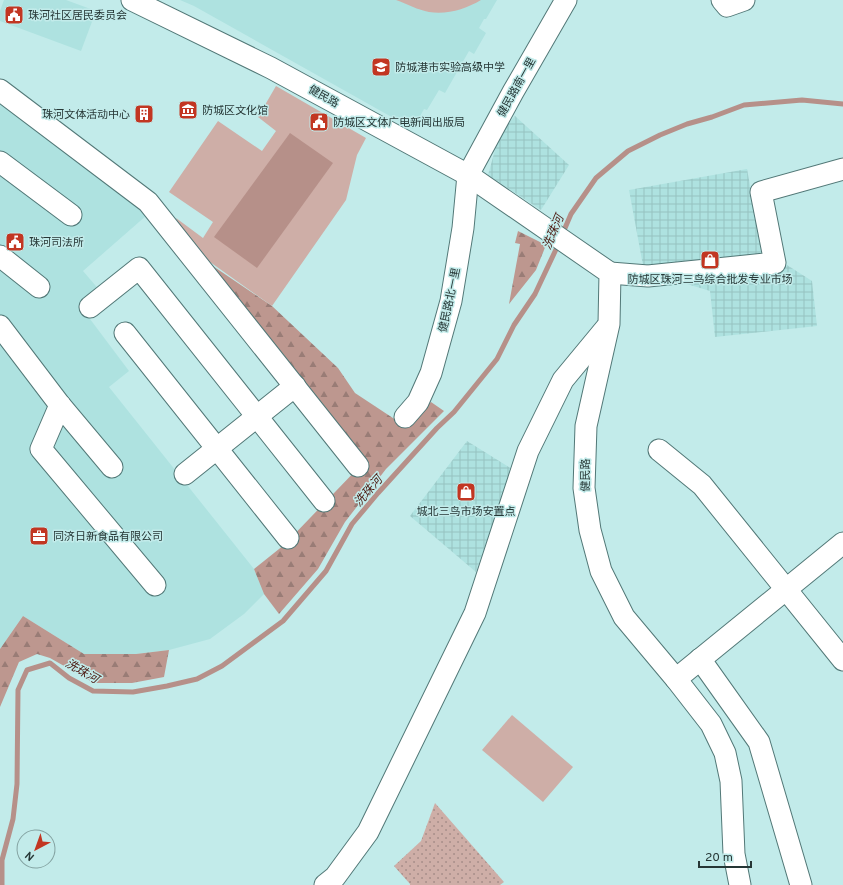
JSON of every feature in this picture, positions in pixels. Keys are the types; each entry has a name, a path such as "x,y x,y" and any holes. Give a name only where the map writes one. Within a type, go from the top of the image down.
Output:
{"street":[{"name":"健民路","path":"132,0 271,68 468,175 610,273 609,324 586,426 584,488 590,530 601,571 624,618 676,679 711,724 725,753 731,781 734,854 740,885"},
{"name":"健民路南一里","path":"468,175 513,92 566,0"},
{"path":"722,0 727,6 744,0"},
{"path":"0,90 148,202 358,466"},
{"path":"0,162 71,215"},
{"path":"610,273 648,276 775,263 761,192 843,168"},
{"name":"健民路北一里","path":"405,417 418,402 431,374 451,301 463,228 468,175"},
{"path":"0,256 39,287"},
{"path":"90,307 139,268 324,501"},
{"path":"325,885 336,876 368,832 475,613 528,451 563,380 609,324"},
{"path":"0,326 60,405 112,467"},
{"path":"125,333 288,538"},
{"path":"185,474 295,386"},
{"path":"60,405 41,449 156,585"},
{"path":"659,450 702,485 843,660"},
{"path":"676,679 843,543"},
{"path":"700,659 759,742 801,885"}],"shaded area":[{"path":"4,0 66,0 96,11 81,51 0,21 0,11"},
{"name":"防城港市实验高级中学","path":"180,0 497,0 479,28 486,33 474,54 469,51 445,93 439,90 427,110 424,109 413,129 194,6"},
{"path":"396,0 481,0 456,10 436,13 421,10"},
{"path":"276,86 366,138 357,155 346,200 272,306 189,247 176,218 203,238 213,222 169,192 218,121 262,151 276,131 258,117"},
{"path":"0,103 12,109 127,193 147,215 83,271 101,292 81,307 129,371 109,387 254,569 264,594 244,614 210,639 169,650 136,654 84,654 23,616 0,649"},
{"path":"515,116 569,165 541,210 488,175 500,132"},
{"path":"290,133 333,163 257,268 214,237"},
{"name":"防城区珠河三鸟综合批发专业市场","path":"747,169 762,249 812,281 817,326 715,337 710,291 644,271 629,190"},
{"name":"城北三鸟市场安置点","path":"467,441 512,469 476,572 410,516"},
{"path":"512,715 573,767 543,802 482,750"},
{"path":"435,803 504,882 500,885 410,885 394,866 421,841"}],"green space":[{"path":"518,231 546,245 536,270 509,304 520,244 515,243"},
{"path":"207,262 272,306 338,368 355,393 405,426 431,402 444,411 386,469 345,522 318,569 279,614 264,594 254,569 284,545 361,465"},
{"path":"23,616 84,654 136,654 169,650 164,677 132,683 94,683 50,658 37,654 19,662 0,707 0,649"}],"waterway":[{"name":"洗珠河","path":"562,235 571,214 596,178 628,151 660,135 687,124 712,117 744,105 802,100 843,104"},
{"name":"洗珠河","path":"2,885 2,860 13,819 17,784 18,690 27,670 50,663 69,678 93,691 133,692 167,686 197,679 222,666 283,621 326,571 352,524 437,428 454,412 497,359 514,325 535,294 559,243"}],"place":[{"name":"珠河社区居民委员会","path":"14,15"},
{"name":"防城港市实验高级中学","path":"381,67"},
{"name":"防城区文化馆","path":"188,110"},
{"name":"珠河文体活动中心","path":"144,114"},
{"name":"防城区文体广电新闻出版局","path":"319,122"},
{"name":"珠河司法所","path":"15,242"},
{"name":"防城区珠河三鸟综合批发专业市场","path":"710,260"},
{"name":"城北三鸟市场安置点","path":"466,492"},
{"name":"同济日新食品有限公司","path":"39,536"}]}
